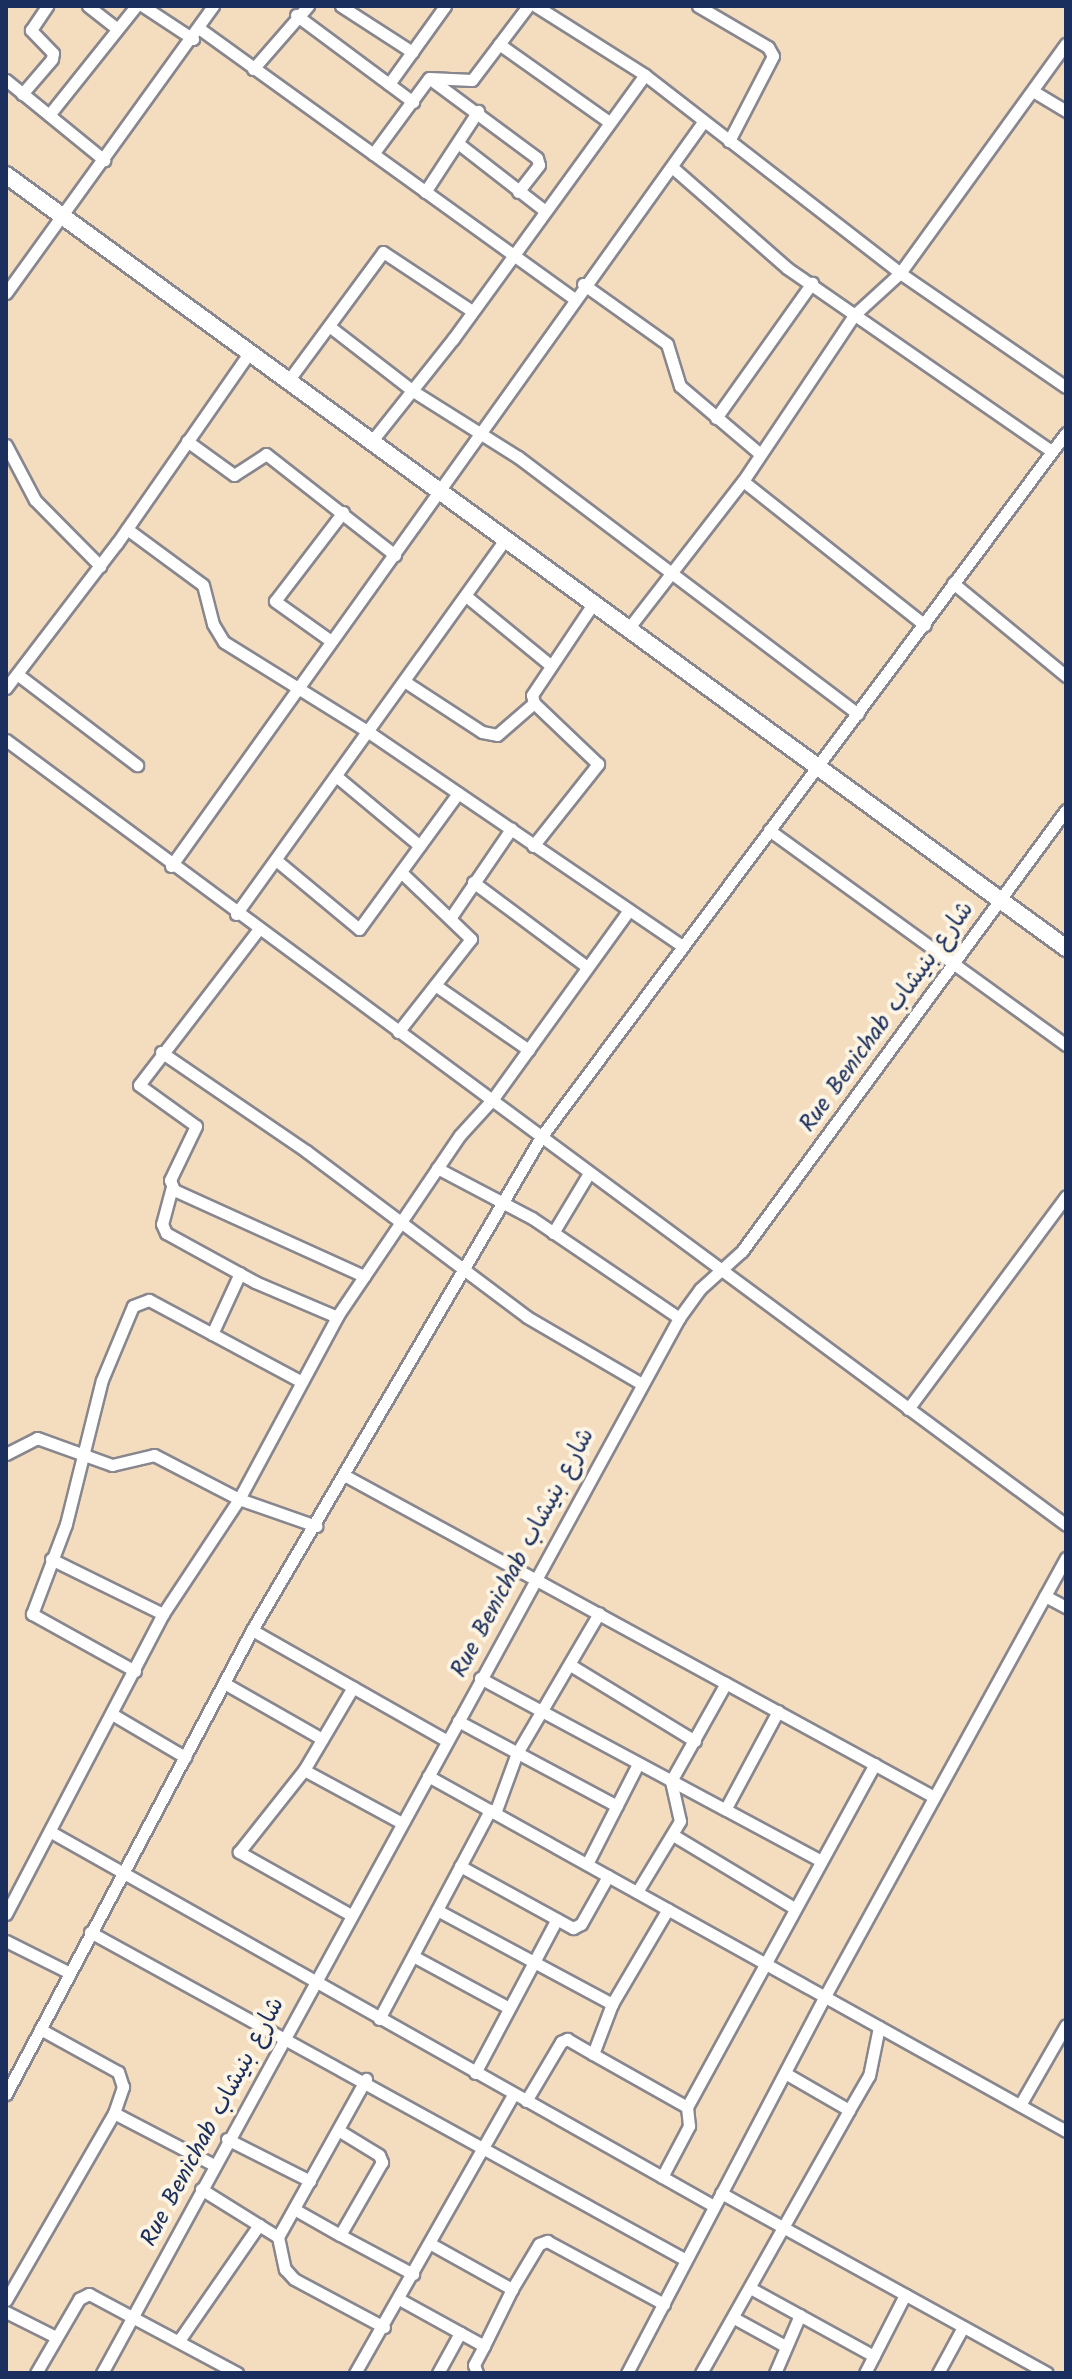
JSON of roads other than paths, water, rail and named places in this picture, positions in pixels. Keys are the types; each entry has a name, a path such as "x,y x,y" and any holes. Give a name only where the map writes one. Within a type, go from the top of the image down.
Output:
{"street":[{"path":"22,94 52,59 31,30 47,6"},
{"path":"88,6 116,28"},
{"path":"49,115 136,6"},
{"path":"143,6 253,69 425,192 513,250 573,298"},
{"path":"6,293 64,218 213,6"},
{"path":"253,69 296,15 308,6"},
{"path":"341,6 412,52"},
{"path":"389,84 445,6"},
{"path":"429,78 472,80 528,6"},
{"path":"536,6 645,75 900,273 1066,387"},
{"path":"698,6 768,47 773,56 729,141"},
{"path":"296,15 413,102"},
{"path":"499,44 609,122"},
{"path":"628,629 743,481 854,315 900,273 1066,44"},
{"path":"371,442 413,391 513,250 645,75"},
{"path":"373,154 429,78"},
{"path":"429,78 478,111 539,161 518,192"},
{"path":"6,80 104,160"},
{"path":"1033,91 1066,111"},
{"path":"425,192 478,111"},
{"path":"171,866 295,689 441,492 583,284 703,122"},
{"path":"459,144 545,211"},
{"path":"672,167 756,244 1051,451"},
{"path":"7,178 1066,948"},
{"path":"288,381 383,252 472,311"},
{"path":"716,418 812,283"},
{"path":"583,284 667,344 680,386 759,453"},
{"path":"329,326 413,391 479,433 672,573 858,714"},
{"path":"6,688 127,529 249,353"},
{"path":"6,2094 122,1869 252,1630 316,1526 541,1137 1066,433"},
{"path":"187,441 234,475 266,454 395,555"},
{"path":"6,445 35,500 100,566"},
{"path":"743,481 925,625"},
{"path":"331,641 275,601 343,512"},
{"path":"127,529 203,585 213,624 224,642 367,731 682,946"},
{"path":"236,914 505,539"},
{"path":"953,583 1066,676"},
{"path":"466,596 548,663"},
{"path":"533,846 598,764 534,703 532,691 548,663 593,604"},
{"path":"17,674 137,765"},
{"path":"404,681 482,732 497,735 534,703"},
{"path":"6,740 171,866 1066,1525"},
{"path":"336,776 420,846"},
{"path":"276,860 359,929 458,793"},
{"name":"Rue Benichab شارع بنيشاب","path":"102,2373 283,2036 458,1721 533,1577 679,1318 742,1251 1066,810"},
{"path":"451,917 511,829"},
{"path":"769,830 1066,1045"},
{"path":"398,1032 471,939 401,872"},
{"path":"473,882 587,967"},
{"path":"6,1914 163,1614 239,1499 337,1317 437,1168 492,1100 629,910"},
{"path":"258,930 161,1052 139,1085 194,1123 196,1130 170,1180 172,1187 163,1229 240,1273 337,1317"},
{"path":"435,985 529,1050"},
{"path":"161,1052 401,1221 527,1317 640,1383"},
{"path":"437,1168 553,1233 679,1318"},
{"path":"553,1233 589,1173"},
{"path":"172,1187 258,1232 364,1276"},
{"path":"908,1409 1066,1196"},
{"path":"212,1334 240,1273"},
{"path":"135,1671 32,1614 84,1454 102,1380 133,1306 149,1300 300,1381"},
{"path":"6,1454 37,1438 112,1465 154,1455 239,1499 316,1526"},
{"path":"344,1475 934,1797"},
{"path":"627,2373 825,1996 1066,1558"},
{"path":"51,1559 163,1614"},
{"path":"1045,1596 1066,1607"},
{"path":"379,2019 460,1866 493,1812 517,1753 572,1666 599,1613"},
{"path":"252,1630 447,1741"},
{"path":"572,1666 695,1741"},
{"path":"480,1678 821,1861"},
{"path":"224,1683 322,1739"},
{"path":"637,1892 673,1835 681,1815 671,1781 726,1683"},
{"path":"351,1915 239,1852 304,1770 353,1687"},
{"path":"726,1808 778,1711"},
{"path":"112,1714 185,1757"},
{"path":"458,1721 617,1806"},
{"path":"587,1864 638,1764"},
{"path":"662,2177 689,2126 687,2107 875,1764"},
{"path":"304,1770 402,1823"},
{"path":"428,1776 1066,2131"},
{"path":"51,1832 122,1869 313,1982 714,2206"},
{"path":"673,1835 794,1908"},
{"path":"460,1866 557,1919 579,1927 608,1876"},
{"path":"593,2054 612,2004 668,1909"},
{"path":"437,1910 612,2004"},
{"path":"475,2073 557,1919"},
{"path":"90,1932 366,2079 686,2260"},
{"path":"6,1941 68,1972"},
{"path":"413,1956 509,2008"},
{"path":"1020,2105 1066,2025"},
{"path":"701,2373 752,2289 869,2076 879,2027"},
{"path":"6,2300 114,2113 123,2087 118,2072 40,2029"},
{"path":"526,2101 561,2042 567,2039 687,2107"},
{"path":"785,2073 849,2110"},
{"path":"366,2079 278,2237 285,2269 294,2279 384,2327"},
{"path":"355,2373 384,2327 513,2095"},
{"path":"114,2113 214,2165"},
{"path":"338,2130 379,2155 382,2165 340,2235"},
{"path":"227,2139 310,2181"},
{"path":"201,2189 278,2237"},
{"path":"721,2193 1047,2373"},
{"path":"294,2209 413,2274"},
{"path":"180,2339 259,2225"},
{"path":"477,2373 474,2365 512,2289 539,2244 547,2241 664,2304"},
{"path":"431,2244 512,2289"},
{"path":"752,2289 874,2356"},
{"path":"36,2373 84,2295 95,2294 237,2373"},
{"path":"865,2373 905,2295"},
{"path":"399,2299 484,2346"},
{"path":"6,2312 56,2337"},
{"path":"775,2373 800,2315"},
{"path":"734,2318 785,2346"},
{"path":"938,2373 963,2327"},
{"path":"438,2373 460,2333"}]}
